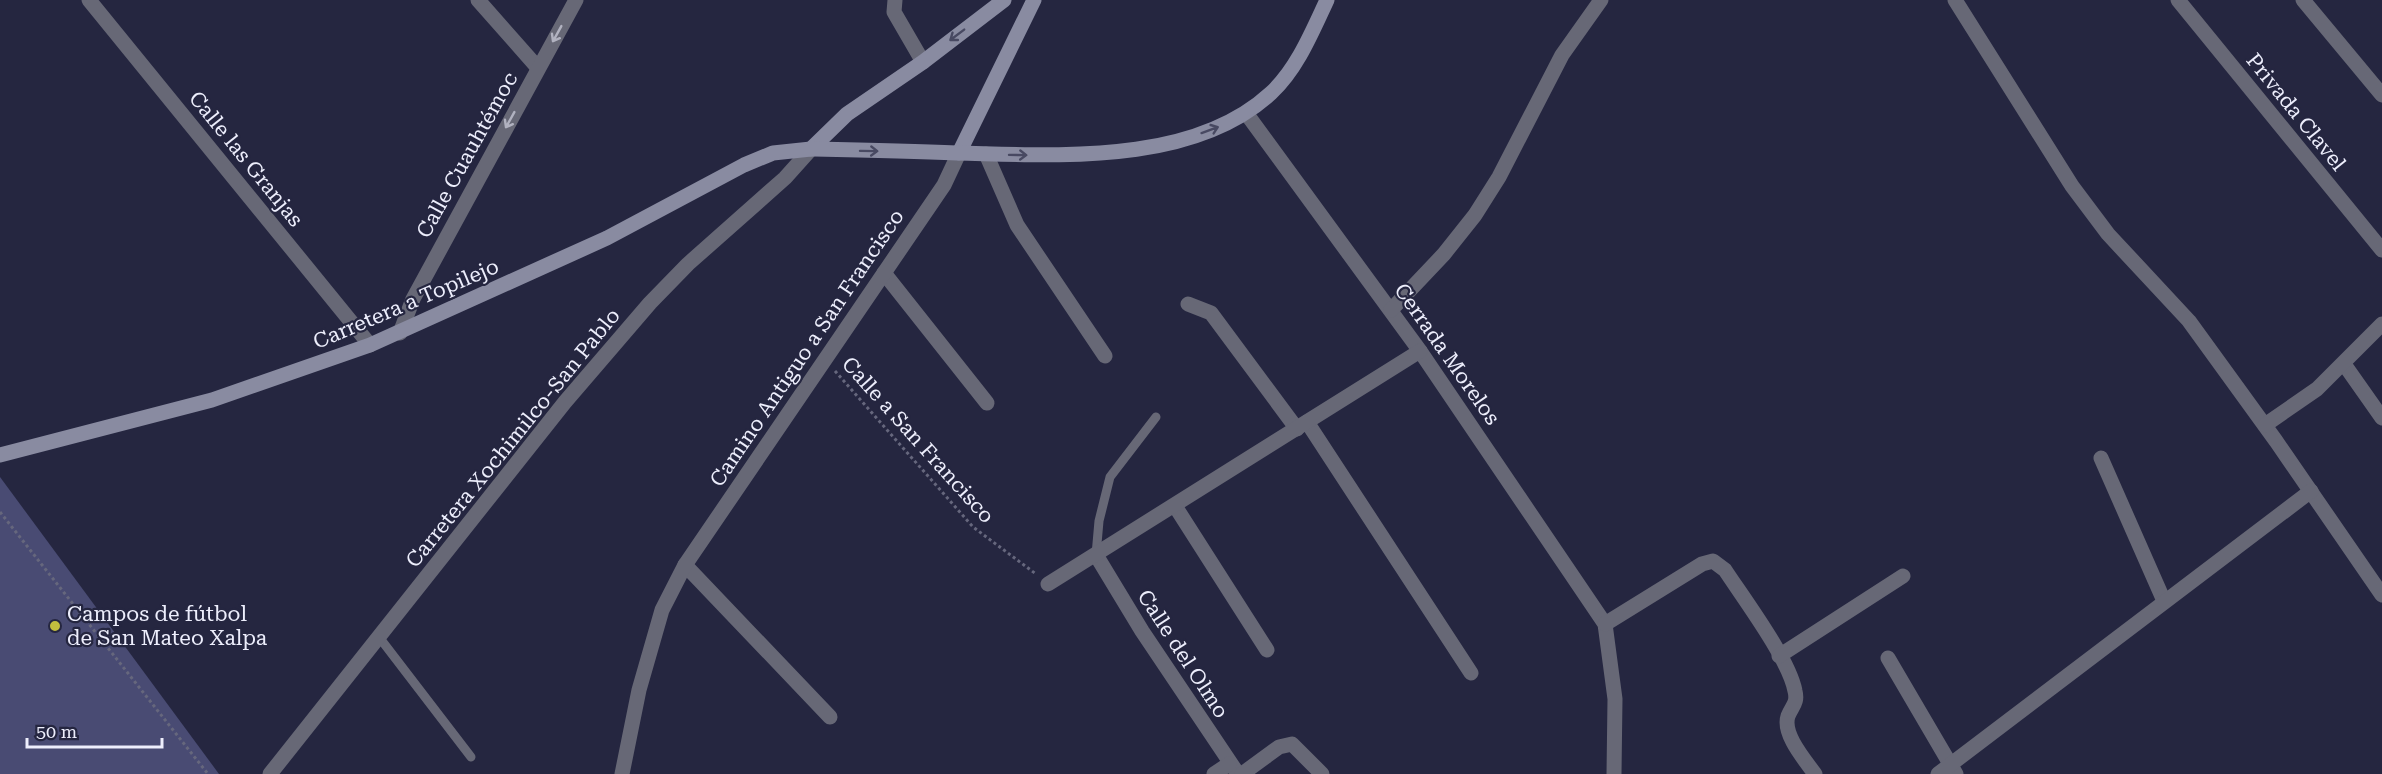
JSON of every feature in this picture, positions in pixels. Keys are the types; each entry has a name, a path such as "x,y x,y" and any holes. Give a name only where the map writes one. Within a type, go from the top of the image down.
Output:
{"main road":[{"path":"811,149 847,114 922,62 1004,0"},
{"path":"959,153 1034,0"},
{"name":"Carretera a Topilejo","path":"0,455 212,400 370,345 607,238 744,165 773,153 811,149 1061,156 1134,149 1216,129 1246,114 1272,92 1293,67 1327,0"}],"street":[{"name":"Calle las Granjas","path":"89,0 370,345"},
{"path":"478,0 538,68"},
{"name":"Calle Cuauhtémoc","path":"400,333 413,299 576,0"},
{"path":"894,0 894,12 922,62"},
{"path":"1391,310 1444,254 1475,215 1499,177 1562,55 1601,0"},
{"path":"1955,0 2078,194 2108,234 2189,321 2265,425 2382,595"},
{"name":"Privada Clavel","path":"2178,0 2382,250"},
{"path":"2303,0 2382,95"},
{"name":"Cerrada Morelos","path":"1246,114 1420,351 1605,624"},
{"name":"Carretera Xochimilco-San Pablo","path":"270,774 565,402 650,303 688,264 785,178 811,149"},
{"name":"Camino Antiguo a San Francisco","path":"622,774 639,690 662,610 686,565 824,358 944,185 959,153"},
{"path":"986,154 1017,225 1105,356"},
{"path":"884,273 987,403"},
{"path":"1188,304 1211,313 1302,425 1471,673"},
{"path":"2265,425 2318,389 2382,324"},
{"path":"1048,584 1420,351"},
{"path":"2344,364 2382,418"},
{"path":"2101,458 2164,601"},
{"path":"1888,658 1948,771 2164,601 2311,491"},
{"path":"1175,506 1268,650"},
{"name":"Calle del Olmo","path":"1096,555 1142,631 1236,771"},
{"path":"1614,774 1615,699 1605,624 1702,564 1713,561 1725,570 1779,656 1795,690 1796,704 1788,717 1787,728 1815,774"},
{"path":"686,565 830,717"},
{"path":"1779,656 1903,576"},
{"path":"1214,774 1236,771 1279,747 1292,744 1322,774"}],"lane":[{"path":"1096,555 1099,521 1110,477 1156,417"},
{"path":"379,637 471,757"}],"path":[{"name":"Calle a San Francisco","path":"824,358 974,527 1048,584"},
{"path":"0,512 208,774"}],"shaded area":[{"name":"Campos de fútbol de San Mateo Xalpa","path":"0,477 219,774 0,774"}],"place":[{"name":"Campos de fútbol de San Mateo Xalpa","path":"55,626"}]}
